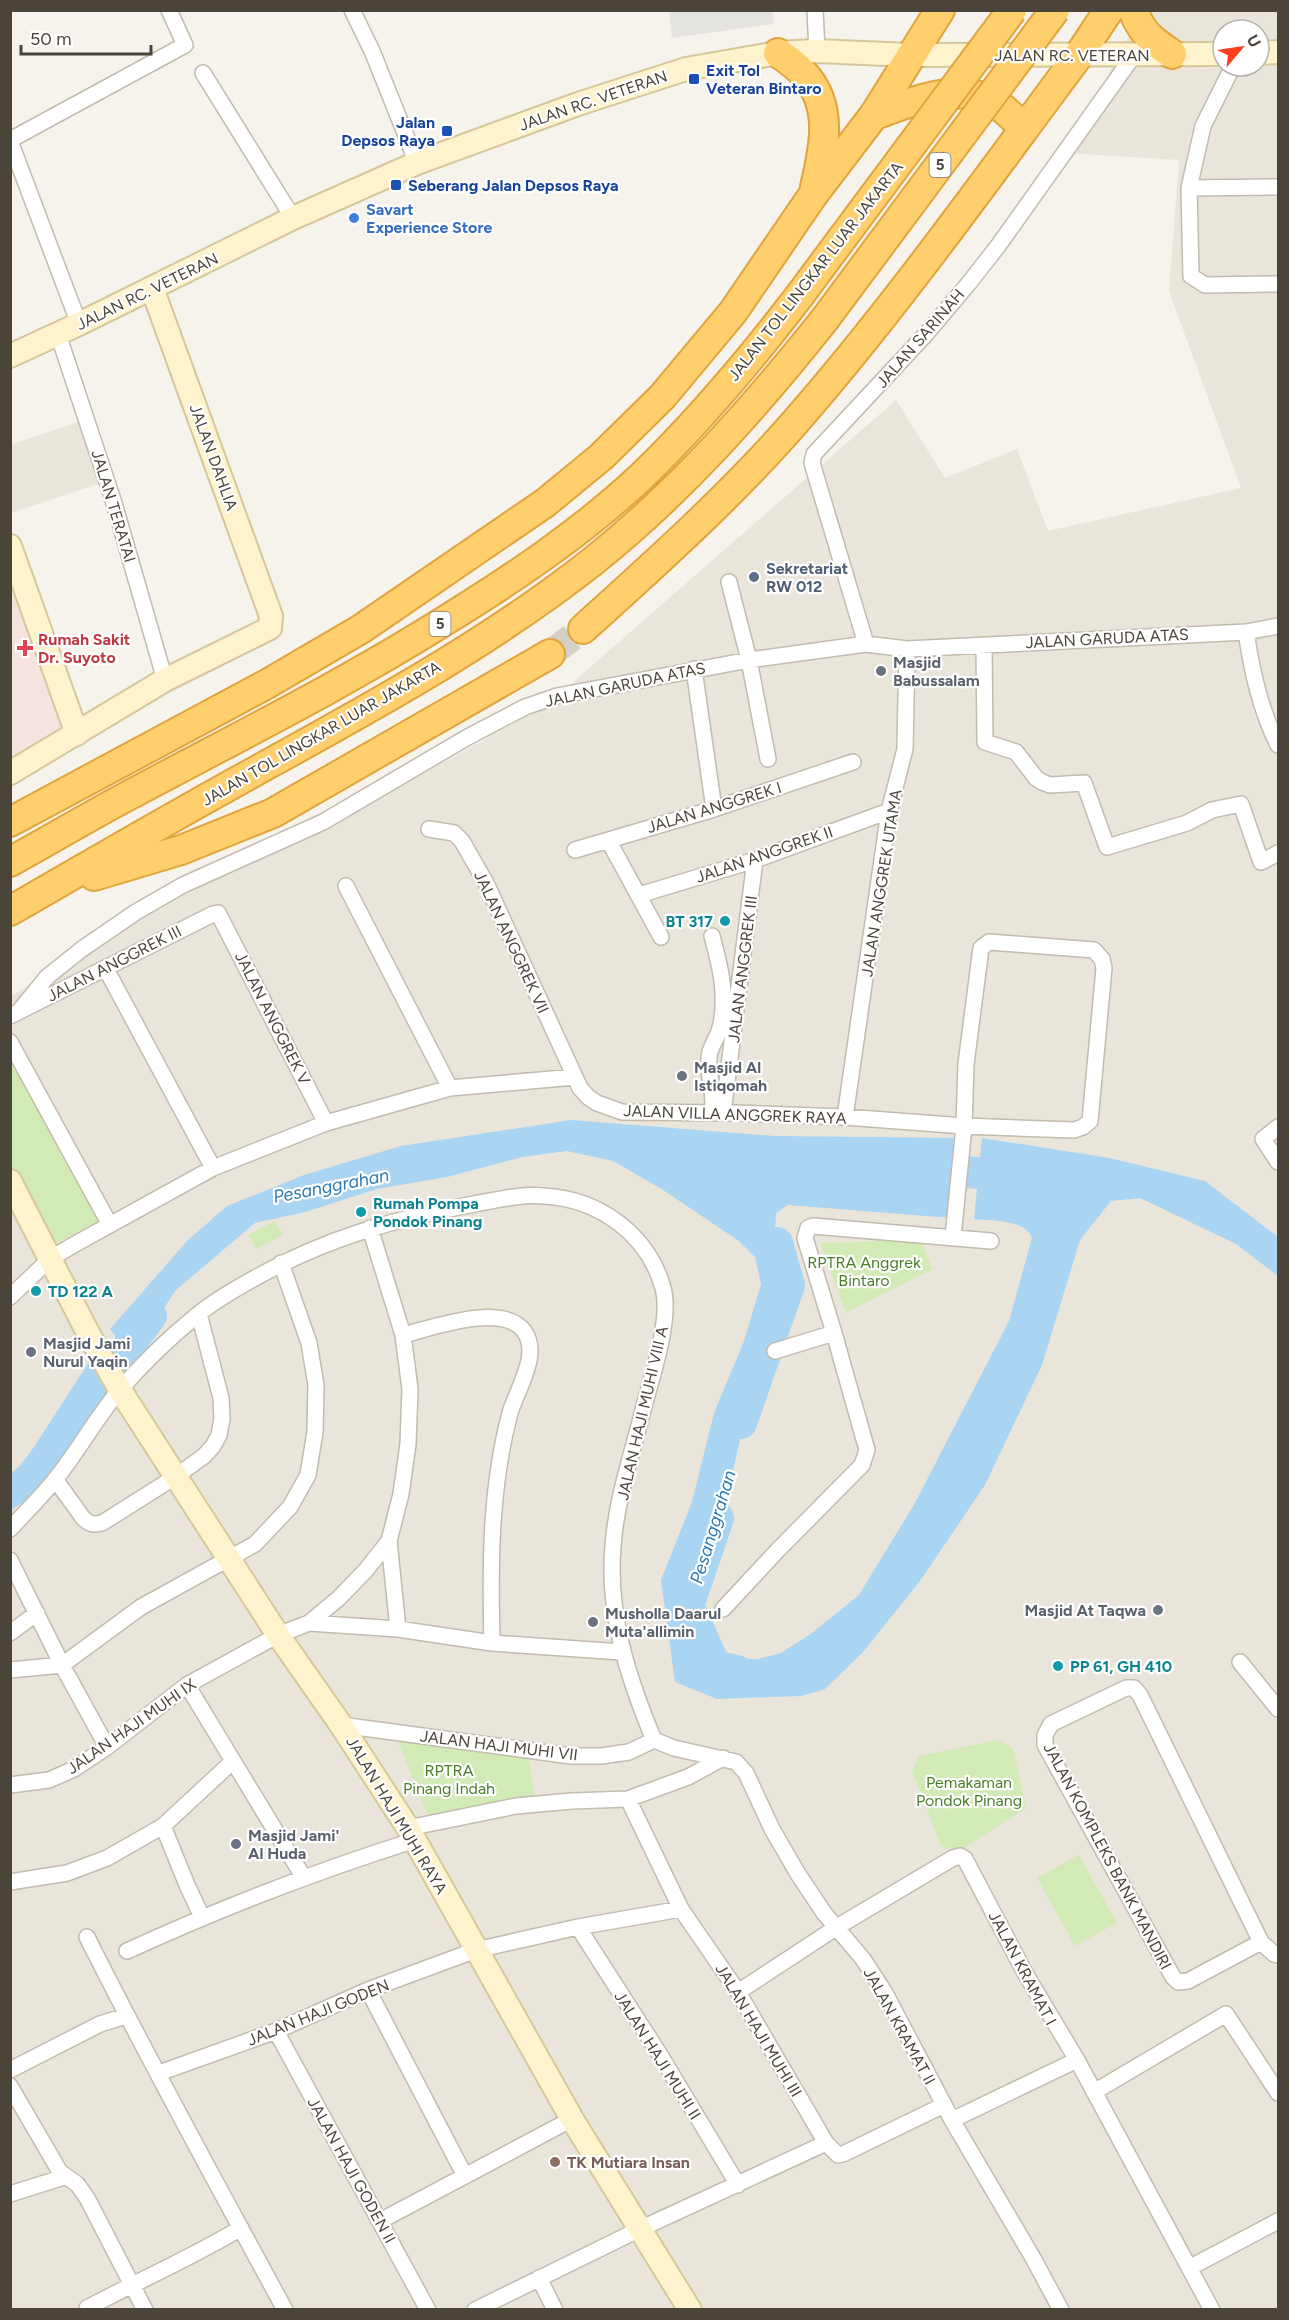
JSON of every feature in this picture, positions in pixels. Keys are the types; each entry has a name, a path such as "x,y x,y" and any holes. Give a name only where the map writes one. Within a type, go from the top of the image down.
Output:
{"highway":[{"path":"10,822 267,684 361,628 545,503 601,456 662,397 733,312 813,195 874,115 940,10"},
{"name":"JALAN TOL LINGKAR LUAR JAKARTA","path":"10,862 121,799 368,669 500,586 566,538 640,477 748,363 1012,10"},
{"name":"JALAN TOL LINGKAR LUAR JAKARTA","path":"10,911 230,785 406,688 513,618 591,562 654,509 768,390 825,319 1054,10"},
{"path":"583,629 683,538 745,477 796,422 860,345 1079,55 1109,10"},
{"path":"1133,10 1137,22 1147,37 1173,54"},
{"path":"778,53 804,74 817,93 824,117 825,137 813,195"},
{"path":"874,115 952,94 973,95 998,105 1024,128"},
{"path":"46,890 181,850 273,813 550,654"}],"street":[{"path":"79,324 10,141 185,45 169,10"},
{"path":"352,10 372,51 417,163"},
{"path":"815,10 817,51"},
{"name":"JALAN RC. VETERAN","path":"10,356 293,218 417,163 578,104 686,69 778,53 817,51 910,55 1211,54"},
{"name":"JALAN SARINAH","path":"866,644 812,463 814,454 926,334 969,283 1134,55"},
{"path":"202,73 293,218"},
{"path":"1227,78 1203,126 1190,188 1191,276 1205,285 1278,284"},
{"path":"1190,188 1278,187"},
{"name":"JALAN DAHLIA","path":"152,288 271,616 270,628 165,680"},
{"name":"JALAN TERATAI","path":"58,334 114,503 165,680"},
{"path":"10,546 77,734"},
{"path":"729,582 750,660 768,759"},
{"name":"JALAN GARUDA ATAS","path":"16,1012 47,978 82,949 136,912 183,885 323,822 466,738 525,707 557,696 694,669 866,644 907,649 1246,632 1278,626"},
{"path":"1246,632 1252,673 1278,745"},
{"path":"984,645 985,742 1016,753 1042,782 1050,785 1084,783 1106,845 1110,848 1187,823 1212,810 1241,804 1261,862 1278,853"},
{"name":"JALAN ANGGREK UTAMA","path":"844,1117 889,811 905,749 907,649"},
{"path":"694,669 714,808"},
{"path":"10,773 165,680"},
{"name":"JALAN ANGGREK I","path":"574,850 714,808 853,762"},
{"name":"JALAN ANGGREK II","path":"639,895 755,860 889,811"},
{"name":"JALAN ANGGREK VII","path":"429,829 454,833 462,841 486,882 575,1077"},
{"path":"612,847 661,937"},
{"name":"JALAN ANGGREK III","path":"718,1113 755,860"},
{"path":"345,886 450,1088"},
{"name":"JALAN ANGGREK III","path":"16,1012 218,913"},
{"name":"JALAN ANGGREK V","path":"218,913 326,1123"},
{"path":"712,936 723,979 724,1006 720,1029 708,1060 718,1113"},
{"name":"JALAN VILLA ANGGREK RAYA","path":"575,1077 588,1097 614,1110 639,1113 844,1117 963,1133 1074,1130 1090,1121 1104,968 1102,959 1094,950 989,942 981,948 966,1064 963,1133"},
{"path":"106,969 213,1168"},
{"path":"10,1042 110,1225"},
{"path":"10,1298 51,1258 110,1225 213,1168 326,1123 450,1088 575,1077"},
{"path":"1278,1127 1263,1139 1278,1162"},
{"path":"953,1237 963,1133"},
{"path":"10,1181 51,1258"},
{"name":"JALAN HAJI MUHI VIII A","path":"10,1529 55,1479 117,1385 199,1314 238,1287 324,1243 369,1228 439,1210 495,1200 544,1196 589,1205 622,1224 649,1255 664,1290 664,1331 623,1487 613,1545 612,1586 622,1652 636,1696 654,1740"},
{"path":"369,1228 403,1335 410,1389 408,1444 401,1494 389,1540 398,1629"},
{"path":"723,1609 862,1465 866,1458 867,1450 805,1238 808,1228 991,1241"},
{"name":"JALAN HAJI MUHI RAYA","path":"51,1258 117,1385 278,1635 341,1725 412,1834 572,2119 690,2310"},
{"path":"10,1670 62,1665 141,1607 255,1544 290,1507 308,1475 315,1432 316,1385 309,1343 281,1263"},
{"path":"55,1479 83,1518 96,1525 176,1477 213,1446 219,1435 222,1419 222,1398 199,1314"},
{"path":"403,1335 486,1317 508,1319 523,1330 531,1345 528,1363 511,1410 498,1469 490,1565 492,1643"},
{"path":"775,1351 834,1333"},
{"path":"309,1623 339,1598 366,1570 389,1540"},
{"path":"10,1560 62,1665 107,1747"},
{"path":"10,1633 38,1613"},
{"path":"309,1623 398,1629 492,1643 622,1652"},
{"name":"JALAN HAJI MUHI IX","path":"10,1785 49,1780 74,1769 107,1747 188,1685 278,1635 309,1623"},
{"path":"1240,1662 1278,1709"},
{"path":"188,1685 304,1878"},
{"name":"JALAN KOMPLEKS BANK MANDIRI","path":"1261,1942 1188,1981 1178,1982 1173,1977 1045,1745 1045,1735 1051,1724 1126,1688 1134,1688 1140,1695 1261,1942 1278,1955"},
{"name":"JALAN HAJI MUHI VII","path":"341,1725 571,1756 602,1756 630,1752 654,1740"},
{"path":"654,1740 674,1748 723,1758"},
{"path":"127,1951 202,1917 412,1834 516,1806 572,1801 628,1800 688,1777 723,1758"},
{"name":"JALAN KRAMAT II","path":"723,1758 736,1762 746,1773 772,1829 793,1866 824,1913 864,1959 885,1993 952,2120 1033,2258 1060,2310"},
{"path":"10,1882 67,1873 107,1858 163,1826 232,1761"},
{"name":"JALAN HAJI MUHI III","path":"628,1800 681,1909 738,1992 826,2144"},
{"path":"163,1826 202,1917"},
{"name":"JALAN KRAMAT I","path":"738,1992 837,1927 960,1856 965,1859 1024,1973 1077,2060 1212,2310"},
{"name":"JALAN HAJI GODEN","path":"159,2073 276,2031 368,1990 476,1950 578,1927 681,1909"},
{"name":"JALAN HAJI MUHI II","path":"578,1927 662,2058 738,2185"},
{"path":"87,1937 191,2139 285,2310"},
{"path":"368,1990 465,2176"},
{"path":"1094,2092 1226,2014 1260,2062 1278,2093"},
{"path":"10,2070 100,2024 126,2016"},
{"name":"JALAN HAJI GODEN II","path":"276,2031 428,2310"},
{"path":"952,2120 1077,2060"},
{"path":"10,2086 64,2177 77,2184 87,2198 145,2310"},
{"path":"475,2310 640,2229 826,2144 838,2155 843,2154 944,2105"},
{"path":"380,2221 572,2119"},
{"path":"10,2194 64,2177"},
{"path":"1189,2268 1278,2221"},
{"path":"87,2308 132,2283 200,2252 241,2228"},
{"path":"539,2278 555,2310"}],"shaded area":[{"path":"669,11 772,11 774,24 672,38"},
{"path":"1143,11 1278,11 1278,2309 11,2310 11,996 202,879 323,829 547,705 896,400 945,478 1017,449 1048,531 1241,488 1169,291 1179,160 1065,153"},
{"path":"82,421 101,483 11,513 10,445"},
{"name":"Rumah Sakit Dr. Suyoto","path":"10,568 69,728 10,768"}],"green space":[{"path":"10,1049 102,1220 49,1247 11,1175"},
{"path":"275,1221 283,1235 256,1249 248,1235"},
{"name":"RPTRA Anggrek Bintaro","path":"921,1240 932,1269 846,1313 820,1243"},
{"name":"RPTRA Pinang Indah","path":"395,1735 529,1759 535,1797 429,1817"},
{"name":"Pemakaman Pondok Pinang","path":"998,1740 1013,1748 1026,1808 959,1851 941,1846 912,1771 919,1756"},
{"path":"1079,1855 1117,1923 1075,1946 1037,1878"}],"water":[{"path":"571,1120 775,1136 959,1138 951,1218 788,1205 776,1213 775,1229 791,1274 786,1304 764,1346 728,1493 696,1580 694,1616 704,1646 725,1658 758,1659 781,1653 812,1633 859,1595 915,1503 1009,1321 1032,1238 1023,1227 1015,1224 974,1219 982,1138 1109,1158 1205,1181 1278,1237 1278,1276 1236,1244 1140,1198 1111,1201 1080,1240 1042,1365 985,1485 920,1581 863,1652 825,1689 801,1696 717,1699 675,1682 661,1580 692,1502 714,1413 744,1341 761,1284 755,1257 739,1241 660,1188 613,1161 567,1151 522,1157 447,1177 377,1189 305,1212 255,1223 175,1291 132,1358 110,1329 188,1240 227,1206 304,1175 401,1146"},
{"path":"96,1351 115,1382 40,1489 11,1510 10,1474 19,1467 34,1447"}],"waterway":[{"name":"Pesanggrahan","path":"924,1168 1021,1177"},
{"name":"Pesanggrahan","path":"741,1423 789,1285 777,1243"},
{"name":"Pesanggrahan","path":"93,1397 151,1316"},
{"name":"Pesanggrahan","path":"718,1518 688,1606 715,1666 737,1671"}],"tunnel":[{"path":"550,654 583,629"}],"place":[{"name":"Exit Tol Veteran Bintaro","path":"694,79"},
{"name":"Jalan Depsos Raya","path":"447,131"},
{"name":"Seberang Jalan Depsos Raya","path":"396,185"},
{"name":"Savart Experience Store","path":"354,218"},
{"name":"Sekretariat RW 012","path":"754,577"},
{"name":"Rumah Sakit Dr. Suyoto","path":"25,648"},
{"name":"Masjid Babussalam","path":"881,671"},
{"name":"BT 317","path":"725,921"},
{"name":"Masjid Al Istiqomah","path":"682,1076"},
{"name":"Rumah Pompa Pondok Pinang","path":"361,1212"},
{"name":"TD 122 A","path":"36,1291"},
{"name":"Masjid Jami Nurul Yaqin","path":"31,1352"},
{"name":"Masjid At Taqwa","path":"1158,1610"},
{"name":"Musholla Daarul Muta'allimin","path":"593,1622"},
{"name":"PP 61, GH 410","path":"1058,1666"},
{"name":"Masjid Jami' Al Huda","path":"236,1844"},
{"name":"TK Mutiara Insan","path":"555,2162"}]}
